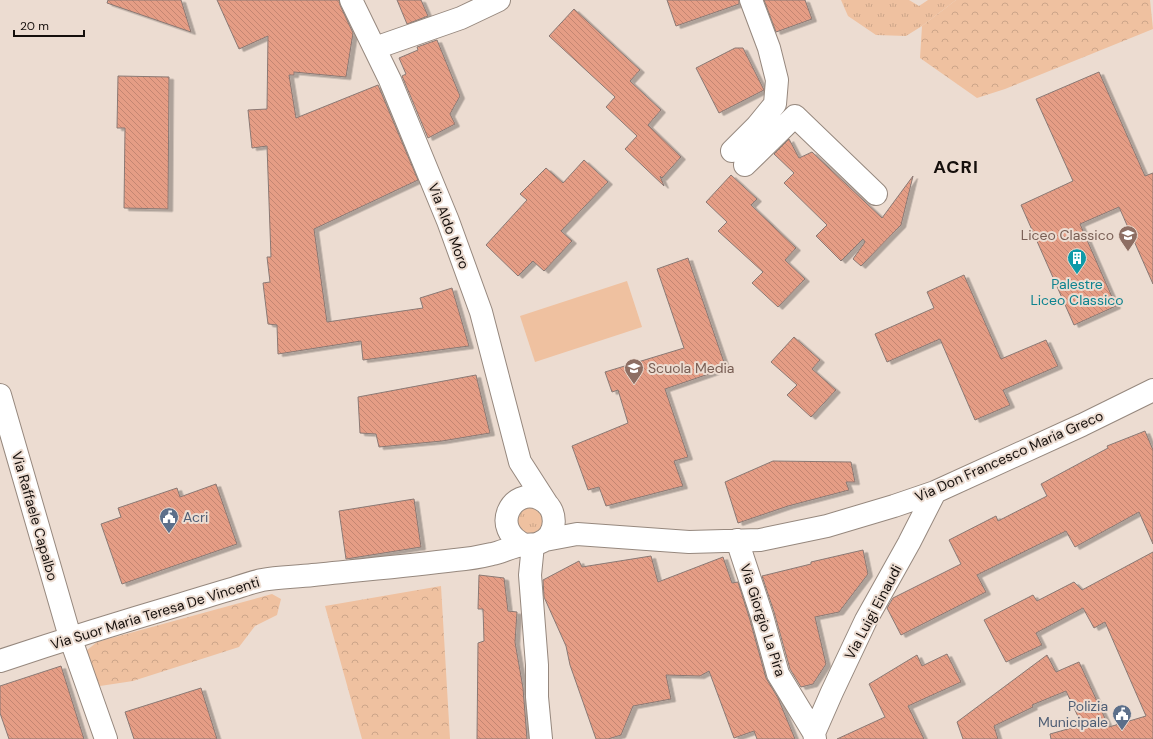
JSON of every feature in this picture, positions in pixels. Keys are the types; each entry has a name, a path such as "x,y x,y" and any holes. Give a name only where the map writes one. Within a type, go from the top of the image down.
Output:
{"street":[{"name":"Via Aldo Moro","path":"351,0 390,80 448,221 481,312 520,462 550,512"},
{"path":"375,48 461,18 500,0"},
{"path":"751,0 769,48 777,80 775,104 757,126 739,158 795,116 876,194"},
{"name":"Via Don Francesco Maria Greco","path":"534,543 577,534 689,542 760,540 827,526 894,506 934,492 1153,390"},
{"name":"Via Raffaele Capalbo","path":"0,394 70,637 106,739"},
{"name":"Via Aldo Moro","path":"508,513 517,484 520,462"},
{"name":"Via Luigi Einaudi","path":"814,736 866,620 909,543 934,492"},
{"path":"534,497 540,500 550,512 552,531 534,543 512,537 508,531 508,513 513,504 519,500 534,497"},
{"name":"Via Don Francesco Maria Greco","path":"550,512 577,534"},
{"name":"Via Suor Maria Teresa De Vincenti","path":"455,560 490,540 508,513"},
{"name":"Via Giorgio La Pira","path":"737,540 762,616 778,674 814,736"},
{"path":"534,543 530,576 541,739"},
{"name":"Via Suor Maria Teresa De Vincenti","path":"0,661 70,637 261,580 455,560 492,554 534,543"},
{"path":"537,696 558,739"}],"green space":[{"path":"841,0 909,0 919,6 928,0 956,0 922,26 906,36 876,35 848,16"},
{"path":"956,0 1150,0 1153,29 1005,89 977,98 920,58 922,26"},
{"path":"627,281 642,327 535,362 520,316"},
{"path":"530,507 539,510 545,522 538,533 524,531 520,528 518,523 520,514"},
{"path":"441,586 450,739 362,739 325,606"},
{"path":"272,594 281,599 277,615 255,626 239,647 133,681 100,686 93,680 81,655 97,642"}],"building":[{"path":"108,0 181,0 191,32 107,3"},
{"path":"217,0 339,0 353,33 346,77 294,72 294,75 289,75 296,118 378,85 418,180 314,229 327,322 423,308 420,298 452,288 469,346 363,360 361,341 278,354 277,325 268,324 263,283 270,282 267,257 271,257 267,146 252,148 248,110 267,109 268,36 239,49"},
{"path":"397,0 421,0 428,16 407,24"},
{"path":"667,0 739,0 739,4 676,26"},
{"path":"764,0 805,0 812,19 776,32"},
{"path":"574,9 640,70 630,81 661,110 648,125 681,157 662,178 660,176 664,186 625,149 637,136 606,107 615,97 549,36"},
{"path":"437,40 460,96 450,114 455,124 428,138 402,76 406,74 399,58 418,50 417,47"},
{"path":"735,48 743,48 764,90 719,113 696,68"},
{"path":"1099,72 1145,176 1153,173 1153,284 1119,207 1080,224 1116,306 1074,325 1021,205 1073,181 1036,99"},
{"path":"118,76 169,77 168,209 124,208 125,128 117,128"},
{"path":"789,139 799,158 812,152 882,218 913,176 901,225 861,266 853,259 865,242 863,239 841,261 816,236 827,225 784,183 794,173 774,154"},
{"path":"584,160 608,182 561,231 572,241 544,271 533,261 518,276 486,245 527,200 520,194 546,168 563,183"},
{"path":"731,175 757,199 751,205 796,248 785,260 805,279 778,307 752,283 763,272 718,231 727,222 706,202"},
{"path":"688,258 726,368 665,389 688,457 674,461 683,486 606,506 599,487 588,490 572,446 628,423 618,390 612,392 605,372 684,348 657,269"},
{"path":"964,275 1001,359 1046,340 1058,366 1003,390 1010,405 975,420 940,339 887,362 875,334 934,308 927,292"},
{"path":"794,337 820,360 812,369 836,390 811,417 787,395 797,385 771,362"},
{"path":"476,375 490,433 442,441 379,447 376,434 360,433 358,397"},
{"path":"1145,431 1153,450 1153,544 1139,512 1075,547 1066,531 977,575 986,592 901,635 887,608 893,598 961,564 949,540 996,516 998,521 1047,496 1041,484 1108,448 1107,446"},
{"path":"773,461 851,462 855,482 846,482 849,490 788,506 738,523 725,482"},
{"name":"Acri","path":"216,484 237,544 122,584 101,524 121,517 118,508 177,488 180,497"},
{"path":"414,499 421,547 346,559 339,511"},
{"path":"863,550 868,574 839,612 815,617 826,664 813,684 801,687 790,669 762,576 811,564 811,562"},
{"path":"1153,552 1153,739 1051,739 1050,734 1082,725 1066,691 1032,705 1033,707 994,726 998,739 963,739 957,722 1047,655 1056,672 1079,662 1109,727 1146,716 1105,622 1094,628 1083,608 1036,633 1042,645 1006,662 984,620 1033,595 1037,601 1074,582 1082,590"},
{"path":"651,556 658,582 723,557 732,583 738,582 766,678 778,698 795,739 757,739 754,731 734,738 709,671 700,676 666,675 671,699 633,706 621,735 608,739 596,739 570,665 566,646 544,597 543,580 579,561 582,567"},
{"path":"479,575 504,578 508,611 517,612 515,642 523,688 527,739 477,739 478,643 484,641 483,609 478,609"},
{"path":"947,654 961,682 908,706 924,739 837,739 885,717 869,684 917,655 922,666"},
{"path":"61,666 84,739 9,739 0,713 0,686"},
{"path":"201,688 217,739 134,739 125,712"}],"place":[{"name":"Liceo Classico","path":"1128,252"},
{"name":"Palestre Liceo Classico","path":"1077,275"},
{"name":"Scuola Media","path":"634,385"},
{"name":"Acri","path":"169,534"},
{"name":"Polizia Municipale","path":"1122,731"}],"district":[{"name":"ACRI","path":"956,167"}]}
